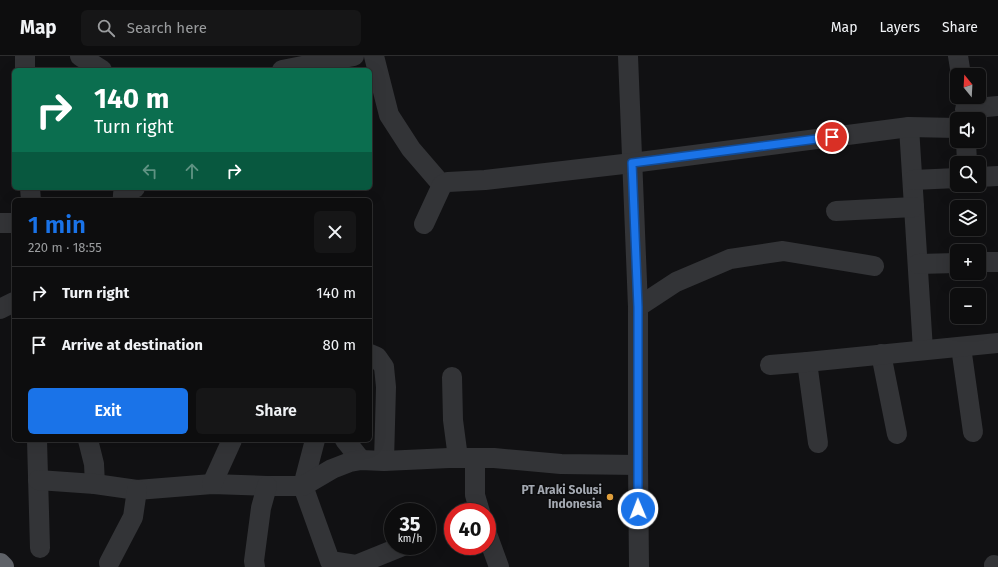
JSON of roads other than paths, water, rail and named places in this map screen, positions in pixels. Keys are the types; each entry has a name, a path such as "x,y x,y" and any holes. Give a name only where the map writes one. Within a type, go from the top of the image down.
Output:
{"highway":[{"path":"0,564 3,567"}],"street":[{"path":"25,56 25,68"},
{"path":"80,56 99,68"},
{"path":"292,68 354,56"},
{"path":"374,56 389,115 411,149 442,185"},
{"path":"628,56 638,307 639,567"},
{"path":"958,56 960,68"},
{"path":"964,108 998,106"},
{"path":"424,224 442,185 448,182 485,180 632,163 909,127 950,128"},
{"path":"909,127 923,350"},
{"path":"986,177 998,176"},
{"path":"913,180 950,178"},
{"path":"836,211 914,207"},
{"path":"0,223 12,223"},
{"path":"638,307 676,282 730,259 783,250 874,266"},
{"path":"986,262 998,262"},
{"path":"918,264 950,263"},
{"path":"0,309 12,303"},
{"path":"770,365 998,343"},
{"path":"961,347 973,432"},
{"path":"881,354 897,434"},
{"path":"372,355 376,356 384,367 386,387 384,461"},
{"path":"807,362 818,443"},
{"path":"452,377 453,420 466,458 477,503"},
{"path":"37,442 40,548"},
{"path":"88,442 94,464 95,484"},
{"path":"212,484 231,442"},
{"path":"314,442 303,486 330,561 356,565 384,554"},
{"path":"346,442 361,460"},
{"path":"38,480 95,484 138,490 212,484 303,486 332,469 350,462 361,460 384,461 494,458 560,464 638,465"},
{"path":"255,567 254,561 260,508 267,486"},
{"path":"109,563 133,517 138,490"},
{"path":"495,555 499,567"}],"place":[{"name":"PT Araki Solusi Indonesia","path":"610,497"}]}
